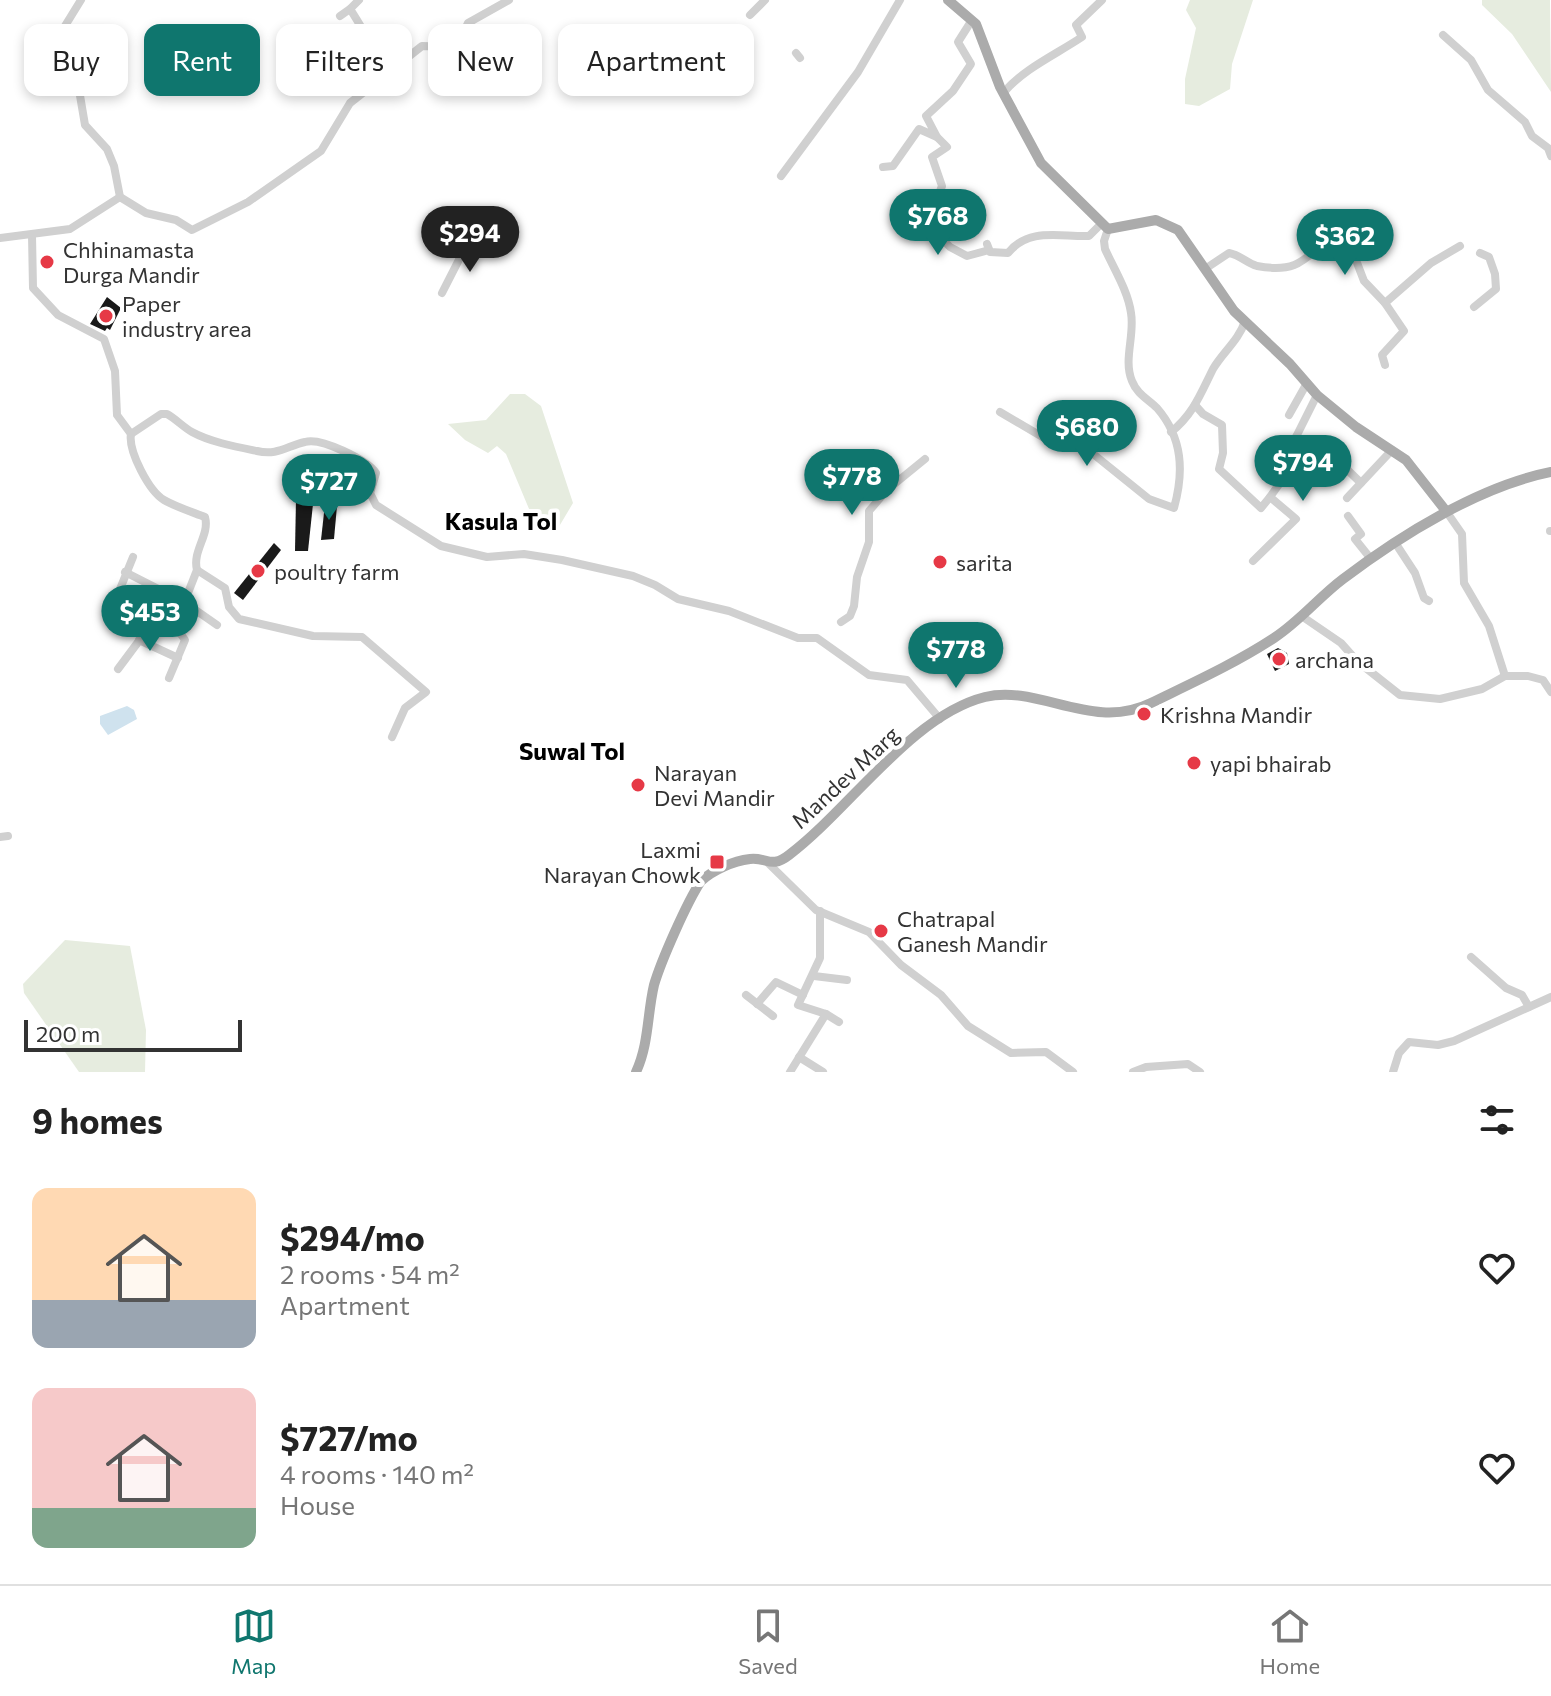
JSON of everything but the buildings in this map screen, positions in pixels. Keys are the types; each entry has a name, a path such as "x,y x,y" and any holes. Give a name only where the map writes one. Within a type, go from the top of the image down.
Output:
{"main road":[{"path":"948,0 972,20 1004,92 1041,163 1105,226 1149,220 1164,221 1178,230 1245,321 1317,395 1356,427 1406,460 1446,511"},
{"name":"Mandev Marg","path":"636,1072 646,1046 658,975 695,890 711,872 751,858 772,864 785,858 847,804 882,765 940,719 974,700 1001,695 1099,713 1147,705 1251,651 1303,617 1341,581 1371,559 1446,511 1517,478 1551,472"}],"street":[{"path":"81,0 60,39 76,72 85,125 102,142 111,159 120,197 146,213 176,220 192,230 248,202 321,151 350,103 359,96"},
{"path":"340,16 359,0"},
{"path":"412,54 422,46 446,48 456,45 468,23 509,0"},
{"path":"750,15 765,0"},
{"path":"781,176 878,43 900,0"},
{"path":"1004,92 1023,73 1082,37 1076,25 1102,0"},
{"path":"350,9 360,24"},
{"path":"972,20 958,42 971,64 953,91 926,116 937,137 947,147 932,157 942,186 939,194 946,226 938,235 967,256 988,247 1008,253 1024,238 1038,235 1089,236 1105,226"},
{"path":"1443,35 1471,60 1488,90 1525,122 1532,136 1548,148 1551,156"},
{"path":"883,167 893,166 919,129 937,137"},
{"path":"0,238 70,229 120,197"},
{"path":"1000,412 1046,439 1087,449 1149,499 1174,508 1182,479 1181,456 1158,409 1139,393 1132,382 1129,363 1131,311 1105,249 1105,226"},
{"path":"1205,269 1229,253 1254,265 1277,268 1304,262 1316,254 1327,239 1340,231 1346,234 1364,281 1385,303 1404,331 1382,355 1385,365"},
{"path":"32,235 33,288 58,315 104,339 115,371 117,415 131,434 130,448 161,499 205,517 207,524 195,560 197,570 175,626"},
{"path":"442,293 469,240"},
{"path":"1385,303 1431,263 1460,246"},
{"path":"1474,307 1496,289 1489,257 1480,253"},
{"path":"1171,432 1184,422 1245,321"},
{"path":"1289,415 1307,383"},
{"path":"1195,405 1203,414 1222,425 1223,453 1219,469 1261,508 1280,483 1296,437 1317,395"},
{"path":"131,434 161,414 167,414 199,435 258,451 274,453 305,441 320,442 345,451 373,468 376,473 370,493 376,505 441,546 487,557 524,554 633,576 678,599 729,611 798,638 817,638 862,672 907,680 940,719"},
{"path":"1296,437 1331,454 1361,483"},
{"path":"1347,498 1392,450"},
{"path":"841,622 853,610 857,577 869,537 869,511 887,490 925,459"},
{"path":"1253,561 1296,519 1270,497"},
{"path":"1446,511 1462,534 1464,583 1489,626 1505,676"},
{"path":"1348,516 1361,534 1355,539 1371,559"},
{"path":"1396,544 1415,573 1424,598 1429,601"},
{"path":"133,557 118,594 175,626 185,640 169,678"},
{"path":"197,570 225,588 229,607 239,619 313,636 362,637 416,682 426,692 405,708 392,737"},
{"path":"125,572 184,602 217,625"},
{"path":"1303,617 1341,643 1357,661 1400,695 1440,699 1482,689 1505,676 1536,677 1551,692"},
{"path":"118,669 156,618"},
{"path":"139,640 178,658"},
{"path":"767,862 820,911 869,932 901,965 941,995 968,1026 1011,1053 1046,1052 1073,1072"},
{"path":"820,911 820,958 798,1005 826,1014 839,1022"},
{"path":"1471,957 1506,988 1522,995 1529,1007"},
{"path":"814,976 847,980"},
{"path":"757,1004 776,982 803,995"},
{"path":"746,995 773,1016"},
{"path":"1393,1072 1399,1053 1409,1042 1438,1045 1454,1041 1551,997"},
{"path":"790,1072 826,1014"},
{"path":"799,1057 823,1072"},
{"path":"1133,1072 1146,1067 1188,1064 1200,1072"}],"shaded area":[{"path":"1190,0 1253,0 1232,64 1230,89 1199,106 1185,104 1185,79 1196,28 1186,10"},
{"path":"1482,0 1550,0 1551,92 1512,34 1482,5"},
{"path":"510,394 525,394 541,406 573,503 557,530 532,516 506,454 497,446 488,453 465,440 448,424 486,420"},
{"path":"65,940 130,946 146,1030 145,1072 79,1072 24,993 23,984"}],"water":[{"path":"127,706 134,710 137,719 108,735 100,724 100,716"}],"place":[{"name":"Chhinamasta Durga Mandir","path":"47,262"},
{"name":"Paper industry area","path":"106,316"},
{"name":"sarita","path":"940,562"},
{"name":"poultry farm","path":"258,571"},
{"name":"archana","path":"1279,659"},
{"name":"Krishna Mandir","path":"1144,714"},
{"name":"yapi bhairab","path":"1194,763"},
{"name":"Narayan Devi Mandir","path":"638,785"},
{"name":"Laxmi Narayan Chowk","path":"717,862"},
{"name":"Chatrapal Ganesh Mandir","path":"881,931"}],"district":[{"name":"Kasula Tol","path":"501,520"},
{"name":"Suwal Tol","path":"572,750"}]}
